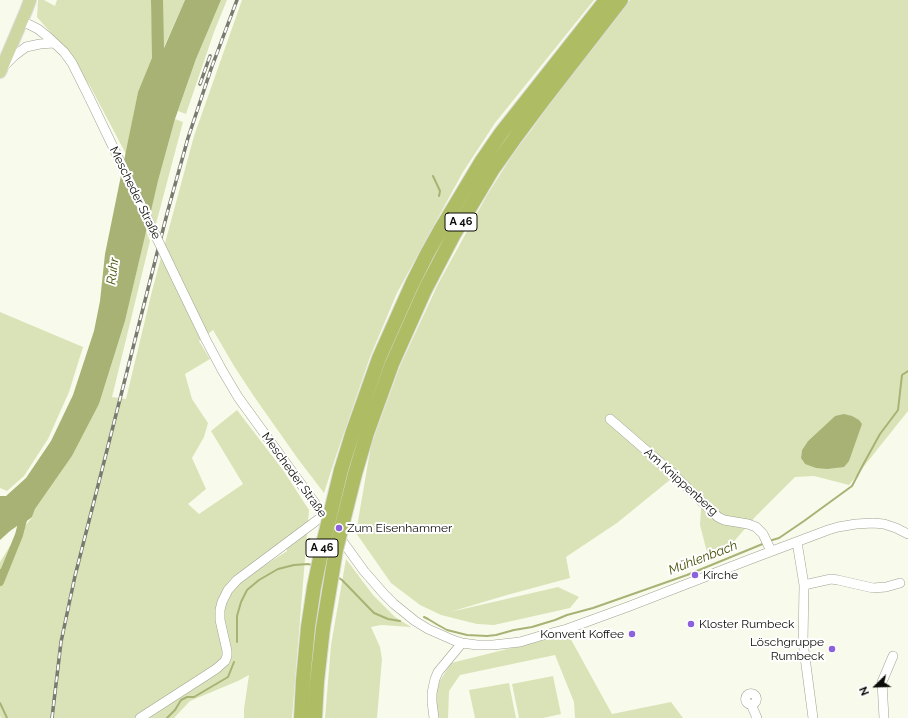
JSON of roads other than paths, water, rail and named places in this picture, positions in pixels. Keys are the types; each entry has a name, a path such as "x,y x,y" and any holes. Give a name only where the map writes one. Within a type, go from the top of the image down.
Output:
{"highway":[{"name":"A 46","path":"301,718 308,627 322,548 341,470 379,358 427,254 480,162 501,133 606,0"},
{"name":"A 46","path":"315,718 323,628 336,550 355,474 392,364 425,290 453,236 493,169 541,103 621,0"}],"main road":[{"path":"1,70 30,0"}],"street":[{"name":"Mescheder Straße","path":"22,20 38,29 64,52 72,63 206,340 249,413 364,571 394,604 415,621 428,629 462,643 493,645 520,642 566,629 630,606 770,549 797,542 828,530 873,522 896,528 908,534"},
{"path":"1,70 14,56 26,47 54,43"},
{"name":"Am Knippenberg","path":"610,419 670,471 718,516 724,520 756,527 765,537 770,549"},
{"path":"140,718 216,669 225,661 228,656 220,620 220,610 228,590 237,580 324,515"},
{"path":"797,542 804,585 803,642 813,718"},
{"path":"804,585 831,579 873,588 886,588 900,583"},
{"path":"434,718 432,693 435,679 438,672 462,643"},
{"path":"884,718 882,682 893,656"},
{"path":"751,704 757,718"}],"water":[{"name":"Ruhr","path":"151,0 163,0 164,48 185,0 221,0 196,59 175,119 158,181 125,321 99,404 72,456 35,509 32,517 19,527 17,526 10,531 0,540 0,496 6,496 26,478 51,441 73,395 94,331 100,301 105,254 138,92 152,58"},
{"path":"844,414 852,416 859,420 862,424 849,461 844,467 827,469 816,468 805,464 801,458 802,450 808,441 835,416"}],"waterway":[{"path":"433,176 440,191 439,196"},
{"name":"Mühlenbach","path":"769,541 779,538 852,486 880,434 898,410 902,375 908,371"},
{"path":"0,582 19,535 24,516"},
{"name":"Mühlenbach","path":"424,617 447,630 467,635 496,635 532,627 593,608 687,575 765,543"},
{"name":"Mühlenbach","path":"237,642 237,616 241,602 247,590 259,580 278,569 294,565 312,565"},
{"path":"0,570 5,569"},
{"name":"Mühlenbach","path":"336,576 342,580 374,613 388,619 400,621"},
{"name":"Mühlenbach","path":"167,718 175,710 181,700 187,697 194,697 228,677 234,662"},
{"name":"Mühlenbach","path":"0,703 7,718"}],"railway":[{"path":"52,718 61,642 75,576 168,210 188,138 211,69 237,0"},
{"path":"200,84 210,56"}],"place":[{"name":"Zum Eisenhammer","path":"339,528"},
{"name":"Kirche","path":"695,575"},
{"name":"Kloster Rumbeck","path":"691,624"},
{"name":"Konvent Koffee","path":"632,634"},
{"name":"Löschgruppe Rumbeck","path":"832,649"}]}
